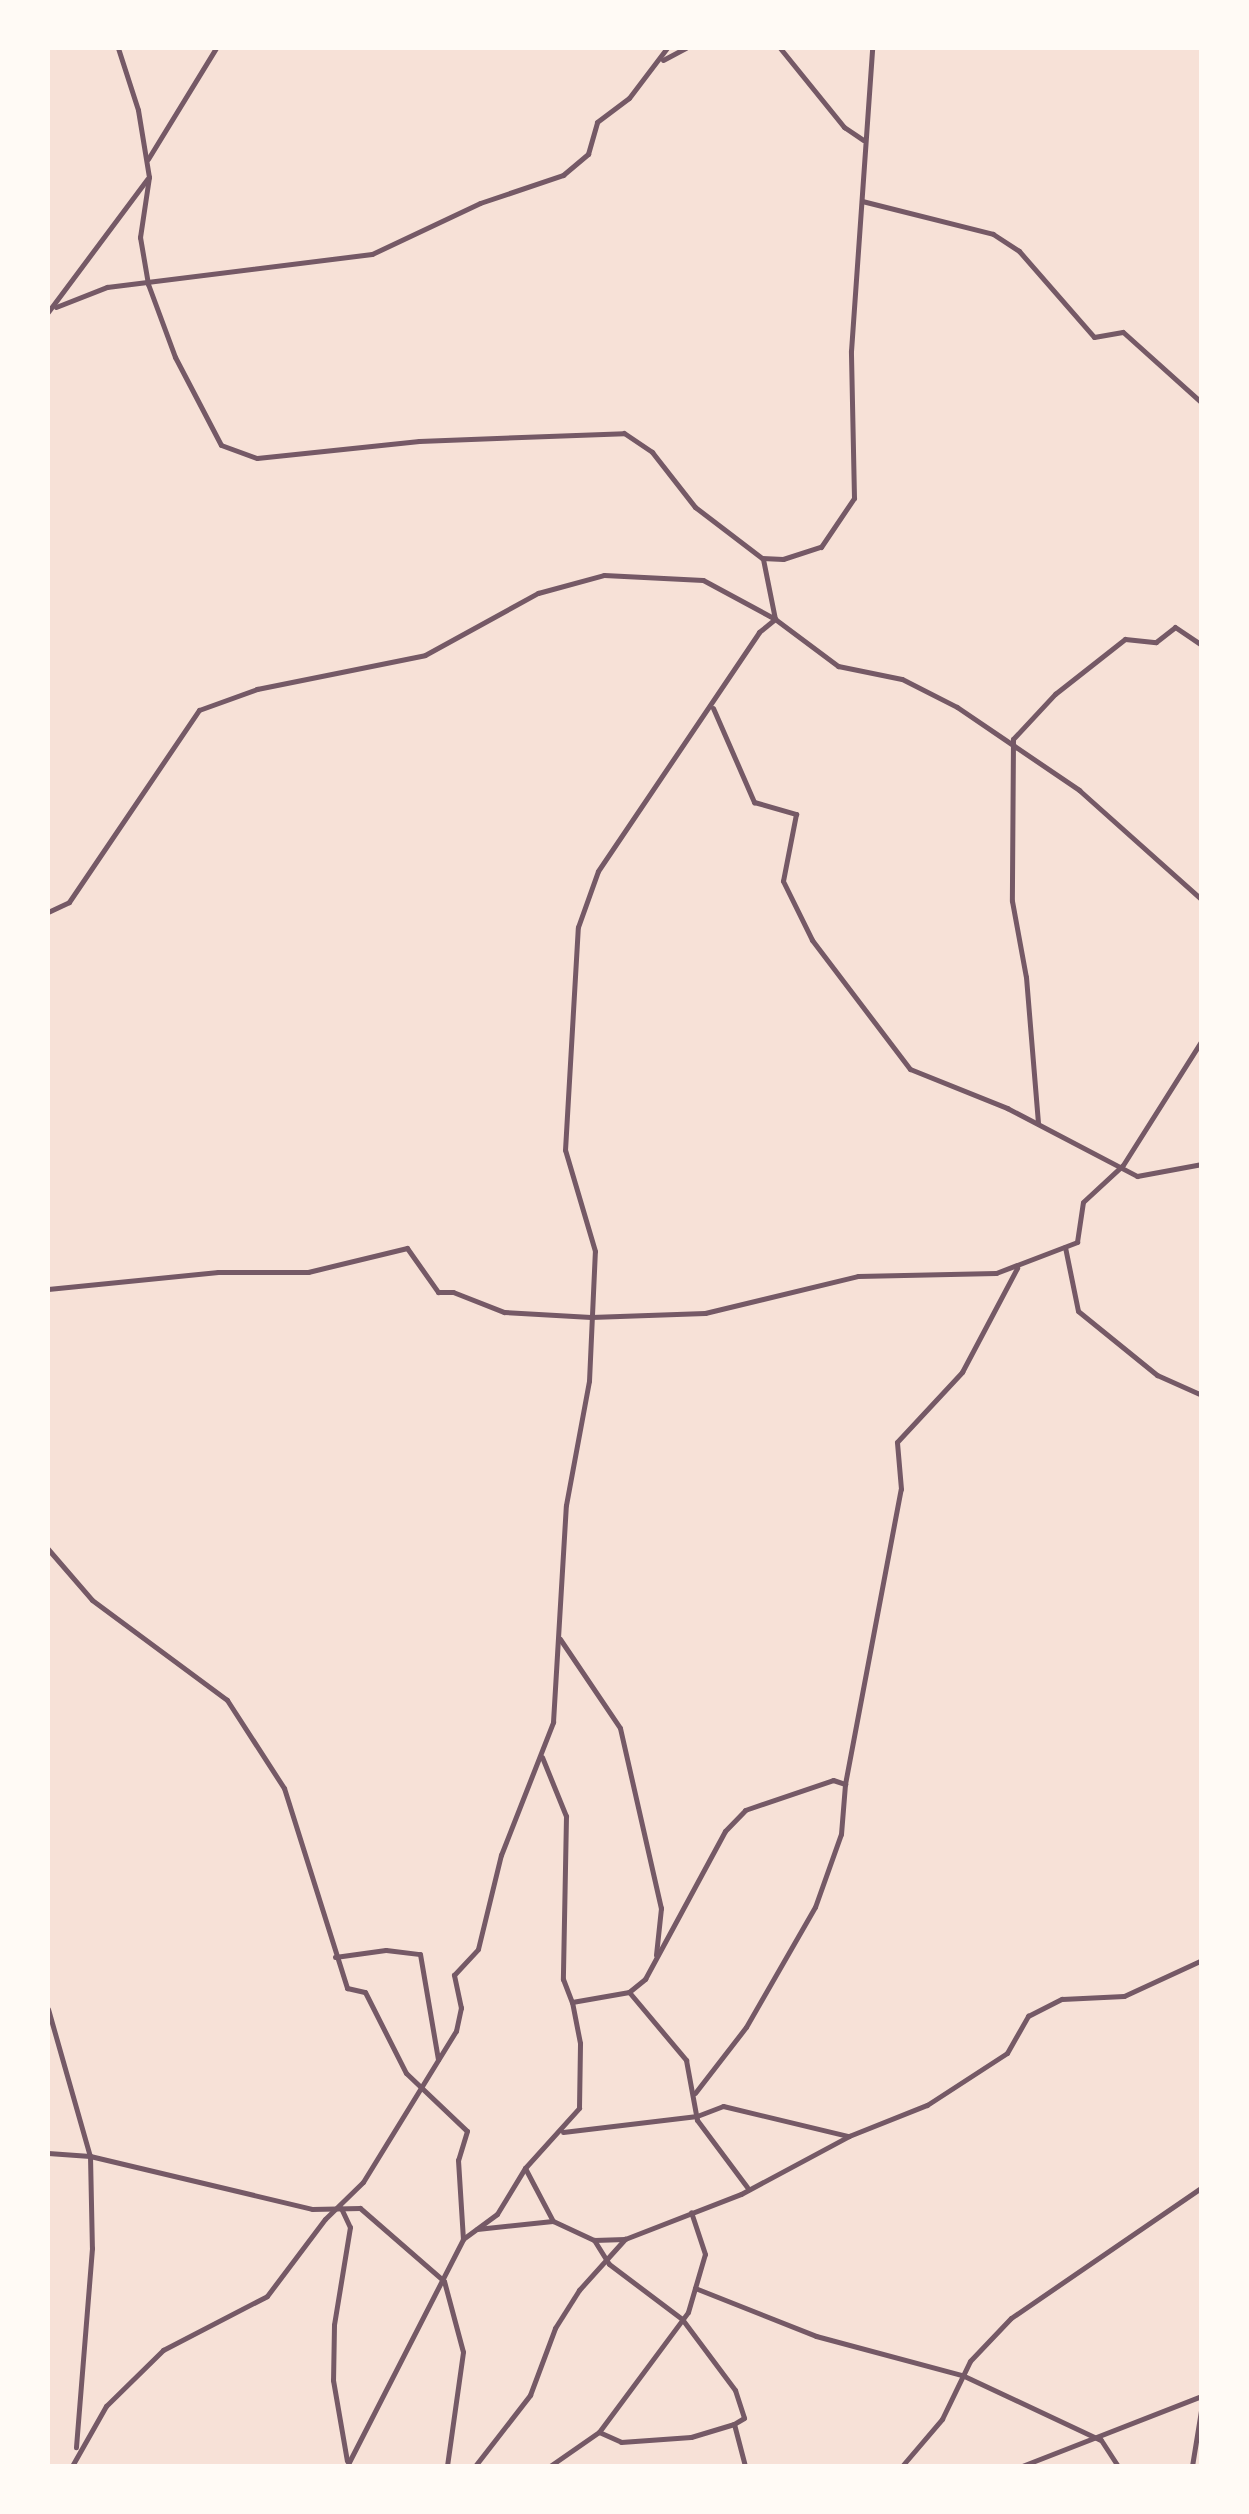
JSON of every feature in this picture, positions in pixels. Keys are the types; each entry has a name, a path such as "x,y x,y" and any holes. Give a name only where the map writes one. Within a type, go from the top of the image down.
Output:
{"street":[{"path":"56,307 148,177 138,110 118,48"},
{"path":"216,48 147,160 140,236 148,284 175,357 221,445 235,455 624,433 652,452 695,507 762,558 803,558 821,548 854,498 850,351 872,48"},
{"path":"660,62 666,48"},
{"path":"48,312 107,287 372,254 480,203 563,175 588,154 597,122 660,62 686,48"},
{"path":"780,48 831,112 863,140"},
{"path":"861,201 993,234 1019,250 1094,337 1123,332 1202,403"},
{"path":"762,558 776,620"},
{"path":"48,912 69,902 187,724 218,700 425,655 570,579 673,574 703,580 776,620 838,666 902,679 1013,740 1103,809 1202,900"},
{"path":"76,2450 106,2406 163,2350 267,2296 338,2206 363,2182 438,2061 461,2008 454,1975 478,1949 501,1855 553,1722 566,1506 589,1381 594,1252 566,1166 563,1108 578,927 598,872 714,708 759,632 776,620"},
{"path":"1038,1124 1026,977 1012,901 1013,740 1055,694 1125,639 1156,642 1174,627 1202,645"},
{"path":"714,708 754,802 796,814 783,881 812,940 910,1069 1038,1124 1123,1165 1137,1176 1202,1164"},
{"path":"48,1288 218,1272 320,1271 407,1248 438,1292 453,1292 504,1312 591,1317 705,1313 858,1276 1017,1268 1076,1242 1083,1202 1123,1165 1202,1040"},
{"path":"1065,1246 1078,1312 1156,1374 1202,1395"},
{"path":"696,2092 746,2027 815,1907 841,1834 845,1784 901,1489 898,1442 962,1372 1017,1268"},
{"path":"48,1549 92,1600 227,1700 284,1788 346,1988 365,1992 420,2092 467,2132 458,2160 463,2239"},
{"path":"560,1639 620,1728 661,1908 656,1958"},
{"path":"347,2466 463,2239 497,2214 526,2168 562,2132 582,2092 572,2002 563,1979 566,1816 542,1757"},
{"path":"572,2002 629,1992 656,1958 726,1831 745,1810 834,1780 845,1784"},
{"path":"335,1957 386,1950 420,1954 438,2061"},
{"path":"474,2229 553,2221 594,2240 625,2240 848,2136 928,2105 1006,2053 1028,2016 1062,1999 1124,1996 1202,1960"},
{"path":"629,1992 686,2060 696,2092 696,2116 747,2186"},
{"path":"48,2009 90,2156 92,2248 72,2466"},
{"path":"562,2132 696,2116 723,2106 848,2136"},
{"path":"48,2153 90,2156 219,2190 312,2208 360,2208 444,2282 463,2352 447,2466"},
{"path":"526,2168 553,2221"},
{"path":"902,2466 942,2419 962,2375 1030,2303 1202,2187"},
{"path":"338,2206 350,2227 334,2325 333,2380 347,2466"},
{"path":"550,2466 599,2432 682,2319 705,2254 691,2212"},
{"path":"594,2240 609,2264 682,2319 735,2390 744,2418 691,2437 620,2442 599,2432"},
{"path":"474,2466 530,2395 555,2328 579,2290 609,2264 625,2240"},
{"path":"695,2288 816,2336 962,2375 1094,2437 1118,2466"},
{"path":"1022,2466 1202,2396"},
{"path":"1192,2466 1202,2404"},
{"path":"734,2424 745,2466"}]}
